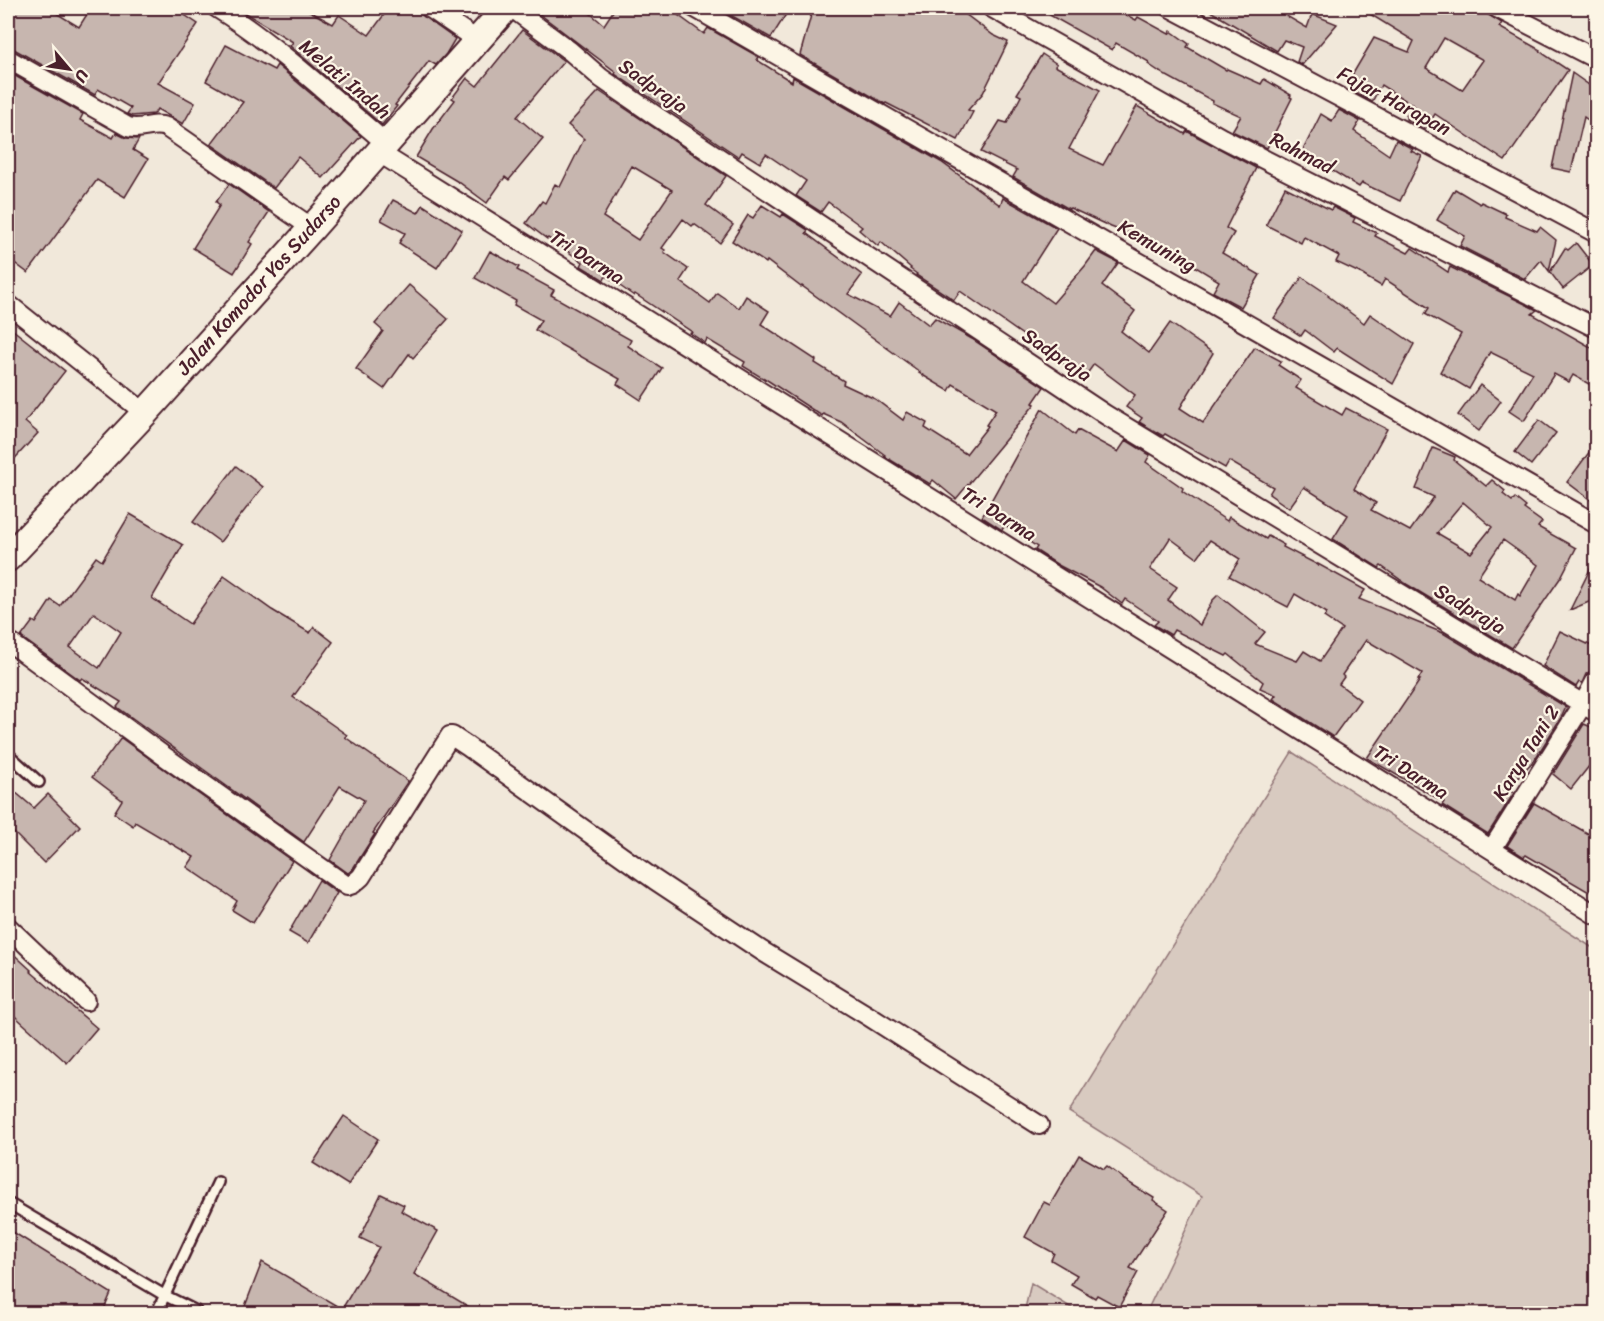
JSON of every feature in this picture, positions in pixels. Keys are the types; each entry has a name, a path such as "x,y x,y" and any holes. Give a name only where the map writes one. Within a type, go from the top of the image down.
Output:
{"street":[{"name":"Melati Indah","path":"217,8 242,23 266,42 382,148"},
{"path":"430,8 477,41"},
{"name":"Jalan Komodor Yos Sudarso","path":"8,558 145,413 506,8"},
{"name":"Sadpraja","path":"512,8 602,78 656,116 1106,415 1590,708"},
{"name":"Kemuning","path":"695,8 1596,524"},
{"name":"Rahmad","path":"992,8 1222,138 1596,328"},
{"name":"Fajar Harapan","path":"1171,8 1596,233"},
{"path":"1497,8 1596,59"},
{"path":"8,59 128,127 141,129 158,124 166,127 312,228"},
{"name":"Tri Darma","path":"382,148 1596,915"},
{"path":"8,304 145,413"},
{"path":"8,641 164,756 347,886 361,877 452,736 664,887 1040,1125"},
{"name":"Karya Tani 2","path":"1492,849 1590,708 1596,680"},
{"path":"8,927 86,1001"}],"lane":[{"path":"8,754 39,782"},
{"path":"156,1314 218,1182"},
{"path":"8,1203 195,1311"}],"shaded area":[{"path":"1292,752 1596,950 1596,1313 1146,1313 1202,1196 1069,1112"},
{"path":"1031,1283 1080,1313 1024,1313"}],"building":[{"path":"8,8 48,8 79,27 91,8 174,8 198,24 158,83 195,103 183,124 157,109 154,114 132,116 127,114 131,108 98,89 95,95 14,49 8,48"},
{"path":"237,8 304,8 333,24 339,15 369,35 389,8 419,8 424,17 455,39 436,65 429,61 382,125 290,46 293,42"},
{"path":"541,8 584,8 604,25 615,8 668,8 704,34 708,28 759,57 757,60 792,82 793,77 941,162 1000,205 1003,198 1057,228 1023,281 1053,303 1096,251 1117,262 1102,286 1135,311 1121,331 1149,353 1170,323 1213,353 1180,408 1203,423 1255,347 1281,361 1278,365 1301,380 1296,388 1342,415 1346,408 1387,429 1354,489 1376,503 1371,510 1410,531 1434,497 1416,489 1433,448 1455,457 1454,460 1486,486 1492,480 1505,491 1503,494 1512,501 1515,498 1526,507 1524,509 1542,522 1538,527 1576,548 1561,577 1512,648 1381,566 1379,568 1333,539 1348,515 1304,487 1289,508 1269,494 1273,487 1229,461 1225,468 1139,422 1142,418 1126,407 1135,395 1094,364 1084,378 960,291 954,300 916,275 881,242 878,246 859,230 862,227 828,202 821,212 796,196 806,181 766,154 760,163 742,152 739,157 615,74 616,72 537,12","holes":["1463,502 1492,527 1471,553 1437,533","1503,540 1538,565 1520,596 1518,594 1515,600 1478,577"]},
{"path":"721,8 790,8 771,38"},
{"path":"813,8 957,8 993,35 1008,42 983,93 968,110 973,112 958,140 885,104 800,55"},
{"path":"1037,8 1113,8 1136,20 1138,17 1169,34 1171,31 1189,44 1187,47 1226,70 1261,84 1264,79 1291,95 1292,98 1267,148 1232,131 1241,116 1212,103 1213,101 1166,76 1148,64 1149,62 1116,43 1112,50"},
{"path":"1205,8 1273,8 1307,28 1312,14 1337,24 1302,65 1297,62 1302,47 1284,40 1277,51"},
{"path":"1360,8 1477,8 1502,23 1499,27 1540,50 1568,70 1505,161 1435,114 1425,130 1406,119 1413,105 1381,85 1372,102 1351,91 1354,86 1348,82 1374,38 1409,52 1414,41","holes":["1444,38 1483,60 1462,90 1426,68"]},
{"path":"522,30 564,61 517,117 543,139 509,180 505,177 487,203 460,183 416,157 455,100 452,98 467,78 477,86"},
{"path":"226,45 274,70 277,65 361,136 323,178 298,157 274,188 211,144 243,102 206,81"},
{"path":"1042,54 1057,64 1055,66 1100,90 1069,149 1103,165 1137,106 1185,134 1187,131 1256,168 1226,228 1234,233 1222,253 1260,275 1241,307 1213,292 1219,281 1151,240 1150,242 1069,209 1013,177 1017,170 981,152 1000,121 1007,123 1021,96 1017,94"},
{"path":"8,72 83,114 80,120 113,138 116,133 126,138 139,139 133,150 148,159 125,197 97,180 28,273 8,258"},
{"path":"1572,73 1596,90 1596,126 1584,117 1571,172 1552,168"},
{"path":"599,91 726,176 706,205 733,225 720,243 683,219 662,248 664,252 688,269 680,281 710,303 717,293 739,308 746,296 769,311 761,324 816,360 815,363 844,381 843,384 875,399 903,420 907,412 927,423 925,428 966,454 988,426 986,425 996,410 953,384 949,391 919,373 767,261 766,263 732,241 748,215 753,218 762,205 781,217 783,214 808,230 806,233 862,275 848,294 890,316 899,302 929,325 935,318 972,339 1044,387 1033,403 1035,404 956,499 933,480 930,484 884,456 841,422 823,414 822,416 743,366 745,362 707,339 705,343 690,333 692,332 606,276 604,280 581,266 583,262 526,223 542,201 545,203 555,184 560,187 584,139 568,125","holes":["632,166 672,190 638,240 603,217"]},
{"path":"1339,110 1360,121 1354,131 1389,155 1396,140 1422,156 1400,201 1362,183 1359,187 1302,152 1321,114 1332,121"},
{"path":"229,184 269,212 249,242 252,244 234,273 193,248 220,205 216,202"},
{"path":"1285,187 1331,210 1333,207 1355,218 1353,222 1377,233 1375,236 1408,253 1412,248 1448,272 1450,267 1537,310 1532,314 1596,350 1596,388 1573,375 1569,382 1554,374 1524,421 1509,411 1533,373 1490,352 1469,389 1440,372 1461,334 1425,314 1429,308 1385,279 1381,286 1336,262 1339,256 1304,237 1301,243 1266,225"},
{"path":"1455,189 1480,204 1481,202 1506,214 1505,217 1537,231 1540,227 1556,240 1549,271 1541,260 1525,279 1460,246 1465,236 1437,220"},
{"path":"393,200 418,213 423,205 462,230 437,268 399,243 405,233 381,220"},
{"path":"1576,243 1593,265 1563,289 1550,272 1565,248 1568,250"},
{"path":"490,251 519,267 517,270 554,290 551,295 631,340 628,346 662,368 641,400 617,384 620,379 535,330 541,320 514,305 516,301 475,278"},
{"path":"1302,277 1364,323 1370,314 1414,344 1393,384 1337,348 1334,352 1305,330 1301,336 1274,318"},
{"path":"409,285 448,319 413,358 409,354 384,389 356,369 383,331 375,324"},
{"path":"8,326 65,371 25,422 38,433 8,466"},
{"path":"1480,385 1501,401 1479,431 1458,415"},
{"path":"1042,409 1075,435 1078,430 1118,452 1126,440 1150,455 1146,462 1183,488 1182,491 1227,521 1229,517 1266,539 1268,536 1284,545 1283,547 1365,590 1359,599 1443,633 1566,707 1535,759 1508,789 1514,793 1488,834 1442,805 1444,802 1367,758 1420,680 1418,680 1422,673 1366,640 1342,675 1344,677 1339,684 1360,700 1333,737 1273,699 1276,695 1260,688 1263,682 1228,654 1226,656 1174,630 1171,635 1154,625 1158,621 1125,599 1122,604 1100,587 1035,550 1037,547 1005,525 1002,530 982,517","holes":["1170,538 1197,558 1210,540 1240,559 1229,576 1288,607 1295,594 1327,613 1324,617 1342,629 1320,661 1304,651 1297,661 1255,644 1265,632 1218,595 1212,601 1200,625 1168,600 1177,587 1150,569"]},
{"path":"1539,420 1556,433 1531,465 1515,452"},
{"path":"1596,443 1596,504 1567,482"},
{"path":"236,466 263,487 220,542 193,522"},
{"path":"130,514 183,545 152,598 190,624 224,576 272,610 310,633 314,627 333,642 293,697 408,781 373,833 375,834 352,870 348,873 330,860 364,800 340,786 304,842 117,707 121,702 82,678 80,680 21,637 33,621 36,623 51,600 60,606 96,557 102,561","holes":["94,613 121,632 99,668 70,647"]},
{"path":"1596,557 1596,599 1570,610"},
{"path":"1560,631 1596,648 1594,669 1586,674 1582,683 1579,682 1576,687 1543,666"},
{"path":"1584,724 1596,729 1596,767 1590,765 1571,789 1553,774"},
{"path":"121,738 292,861 253,923 232,910 237,901 187,867 194,857 135,822 133,826 114,813 122,800 92,777"},
{"path":"8,786 34,808 48,794 80,826 44,863 8,827"},
{"path":"1534,803 1596,838 1596,880 1589,892 1507,846"},
{"path":"319,880 337,893 308,943 289,932"},
{"path":"8,949 30,971 97,1028 67,1063 8,1010"},
{"path":"344,1116 378,1139 348,1185 313,1163"},
{"path":"1079,1155 1104,1169 1107,1166 1168,1210 1130,1268 1138,1272 1119,1307 1097,1295 1095,1298 1071,1284 1077,1275 1051,1260 1054,1253 1025,1237 1044,1202 1050,1205"},
{"path":"381,1194 404,1205 401,1211 438,1231 414,1274 481,1314 242,1314 262,1262 342,1309 379,1247 360,1238"},
{"path":"8,1229 111,1293 102,1314 8,1314"}]}
